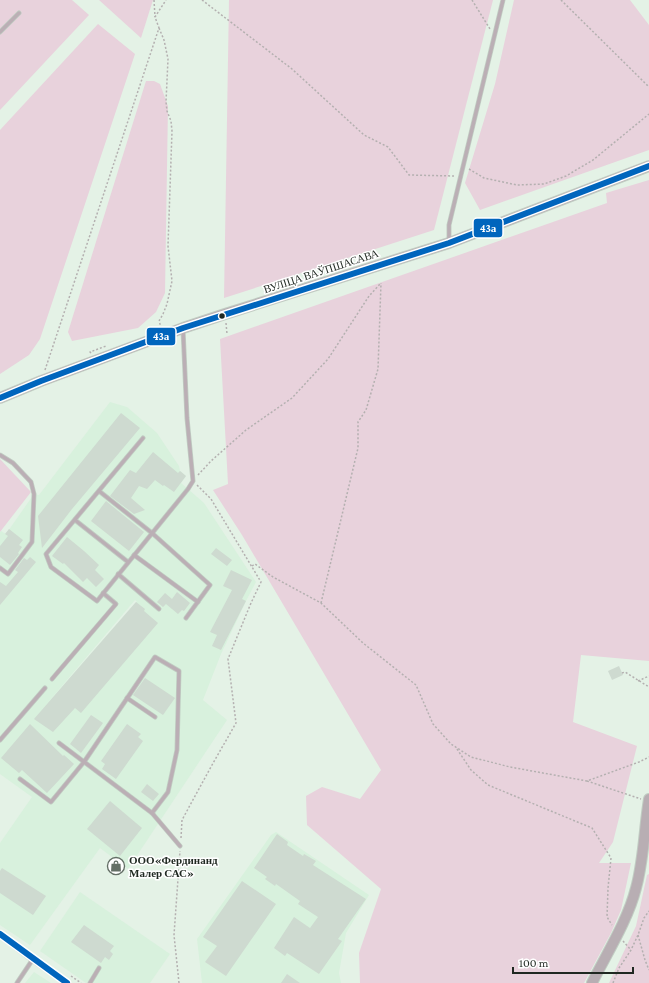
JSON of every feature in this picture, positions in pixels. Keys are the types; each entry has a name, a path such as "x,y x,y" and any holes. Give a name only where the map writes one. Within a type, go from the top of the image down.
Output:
{"main road":[{"name":"ВУЛІЦА ВАЎПШАСАВА","path":"0,398 41,381 232,311 449,243 649,166"},
{"path":"592,983 618,933 636,889 642,857 649,800"}],"street":[{"path":"0,934 67,983"}],"lane":[{"path":"449,243 450,225 503,0"},
{"path":"0,32 19,13"},
{"path":"143,438 46,554 51,567 97,601 193,481 183,328"},
{"path":"0,455 13,463 31,482 34,494 32,542 8,574 0,568"},
{"path":"99,491 152,533 210,585 186,618"},
{"path":"75,520 128,562"},
{"path":"134,555 198,602"},
{"path":"118,574 159,609"},
{"path":"52,679 116,604 103,593"},
{"path":"20,779 51,802 84,762 155,657 178,671 177,750 168,792 152,813"},
{"path":"0,740 45,688"},
{"path":"127,698 155,717"},
{"path":"59,743 152,813 180,846"},
{"path":"17,983 33,959"},
{"path":"90,983 100,968"}],"path":[{"path":"154,0 155,17 164,40 168,59 166,102 171,120 172,131 168,246 172,282 168,304 159,321 162,327"},
{"path":"155,17 166,0"},
{"path":"202,0 292,69 364,135 388,147 409,175 461,176"},
{"path":"472,0 494,36"},
{"path":"561,0 649,86"},
{"path":"41,381 159,28"},
{"path":"464,165 484,178 516,185 544,184 566,176 593,160 649,114"},
{"path":"179,983 174,935 182,820 236,723 228,659 250,604 261,582 211,499 193,481 211,461 246,430 292,398 328,359 369,296 381,283 378,369 366,410 358,422 358,448 321,603"},
{"path":"252,566 255,564 273,577 321,603 363,643 416,685 433,724 451,744 471,757 510,767 587,781 649,800"},
{"path":"622,673 625,672 649,687"},
{"path":"638,681 649,676"},
{"path":"456,748 471,770 488,785 592,828 611,858 607,917 631,950"},
{"path":"587,781 649,757"},
{"path":"613,983 619,968 631,950 644,918 649,912"},
{"path":"638,935 649,970"}],"shaded area":[{"path":"0,0 72,0 89,15 0,110"},
{"path":"99,0 153,0 141,38"},
{"path":"229,0 493,0 434,230 224,298"},
{"path":"514,0 630,0 649,25 649,150 480,210 465,183 495,84"},
{"path":"98,24 135,54 40,339 29,355 0,374 0,130"},
{"path":"146,81 154,81 160,84 168,106 165,293 156,312 138,328 72,341 68,332"},
{"path":"649,180 649,661 581,655 573,722 637,746 613,842 599,863 631,863 621,910 611,933 584,983 360,983 359,953 381,889 307,825 306,796 322,787 360,799 381,770 242,535 213,490 228,484 220,339 607,203 606,193"},
{"path":"110,402 127,407 157,433 179,466 180,471 186,476 181,483 204,503 256,582 221,654 203,700 227,720 128,869 100,848 30,945 0,925 0,843 32,797 0,774 0,532 1,531 6,534 34,494 39,495","holes":["135,600 136,602 44,707"]},
{"path":"0,459 31,492 0,532"},
{"path":"276,832 369,895 346,933 339,973 341,983 202,983 197,939 271,835"},
{"path":"649,874 649,983 609,983 636,926 647,875"},
{"path":"80,892 170,954 150,983 86,983 40,951"},
{"path":"34,972 51,983 25,983"}],"building":[{"path":"121,413 140,428 72,509 42,548 38,516"},
{"path":"153,452 178,473 180,471 186,476 174,492 155,480 147,489 139,486 131,498 145,510 134,514 110,496 130,470 136,473"},
{"path":"106,501 144,532 129,551 91,521"},
{"path":"9,529 23,540 19,545 22,547 18,553 19,554 10,565 0,557 0,546 8,536 5,534"},
{"path":"67,537 99,565 95,570 104,579 96,587 87,578 83,582 64,563 63,564 52,556"},
{"path":"216,548 232,560 227,566 211,554"},
{"path":"30,557 36,562 0,605 0,582 6,586 18,572 15,570 24,558 27,560"},
{"path":"231,570 252,580 242,599 246,601 221,650 212,646 217,635 210,632 232,590 223,586"},
{"path":"177,592 190,603 184,611 182,610 178,614 166,604 163,607 157,602 165,593 172,599"},
{"path":"136,602 158,623 81,713 75,708 53,732 34,719"},
{"path":"619,666 623,675 612,680 608,671"},
{"path":"145,678 175,698 163,715 133,695"},
{"path":"91,715 103,723 81,753 70,744"},
{"path":"30,724 63,756 64,755 74,764 47,793 22,770 19,773 1,758"},
{"path":"127,724 141,734 138,737 143,741 116,779 102,769 105,764 101,761"},
{"path":"147,784 159,794 153,801 141,792"},
{"path":"110,801 142,828 120,856 87,829"},
{"path":"277,834 288,842 287,845 303,856 304,854 316,861 313,865 366,899 338,939 342,941 319,974 287,953 285,956 274,948 294,917 310,928 318,917 298,904 300,901 276,884 275,886 265,879 267,877 254,868"},
{"path":"2,868 46,896 33,915 0,893 0,871"},
{"path":"242,881 276,904 226,976 205,962 217,946 203,937"},
{"path":"84,925 114,946 110,951 113,954 109,960 105,957 101,963 71,942"},
{"path":"287,974 300,983 281,983"}],"transit line":[{"name":"43а","path":"0,398 41,381 183,328 449,243 649,166"},
{"name":"43а","path":"0,934 67,983"}],"place":[{"name":"ООО«Фердинанд Малер САС»","path":"116,866"}]}
